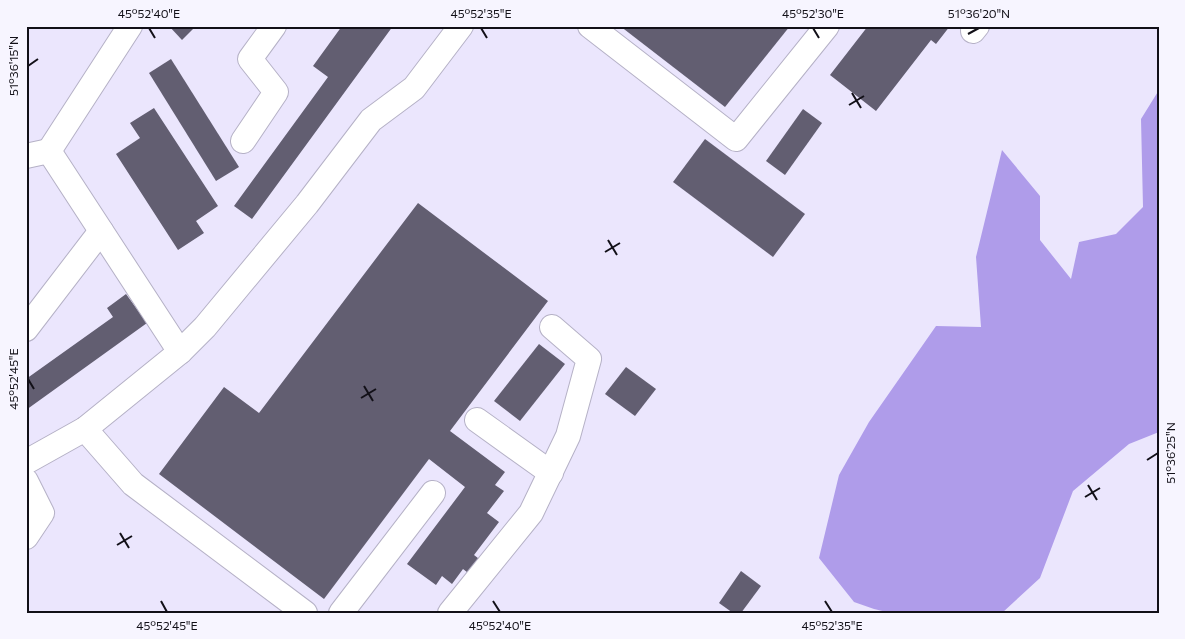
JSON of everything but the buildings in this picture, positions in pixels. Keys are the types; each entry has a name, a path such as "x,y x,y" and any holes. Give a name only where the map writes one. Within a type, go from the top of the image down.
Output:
{"lane":[{"path":"26,156 50,151 130,26"},
{"path":"243,141 276,92 250,59 274,26"},
{"path":"590,26 736,139 827,26"},
{"path":"26,462 85,429 180,352 205,327 307,204 372,120 414,88 455,28"},
{"path":"50,151 180,352"},
{"path":"26,329 100,231"},
{"path":"450,613 531,513 568,436 589,359 552,327"},
{"path":"477,420 551,473"},
{"path":"85,429 133,484 305,613"},
{"path":"26,481 42,513 26,537"},
{"path":"341,613 432,493"}],"shaded area":[{"path":"1159,90 1159,432 1129,444 1073,491 1040,578 1002,613 891,613 854,602 819,558 839,475 869,422 936,326 981,327 976,257 1002,150 1040,196 1040,240 1071,279 1079,242 1116,234 1143,207 1141,119"}]}
